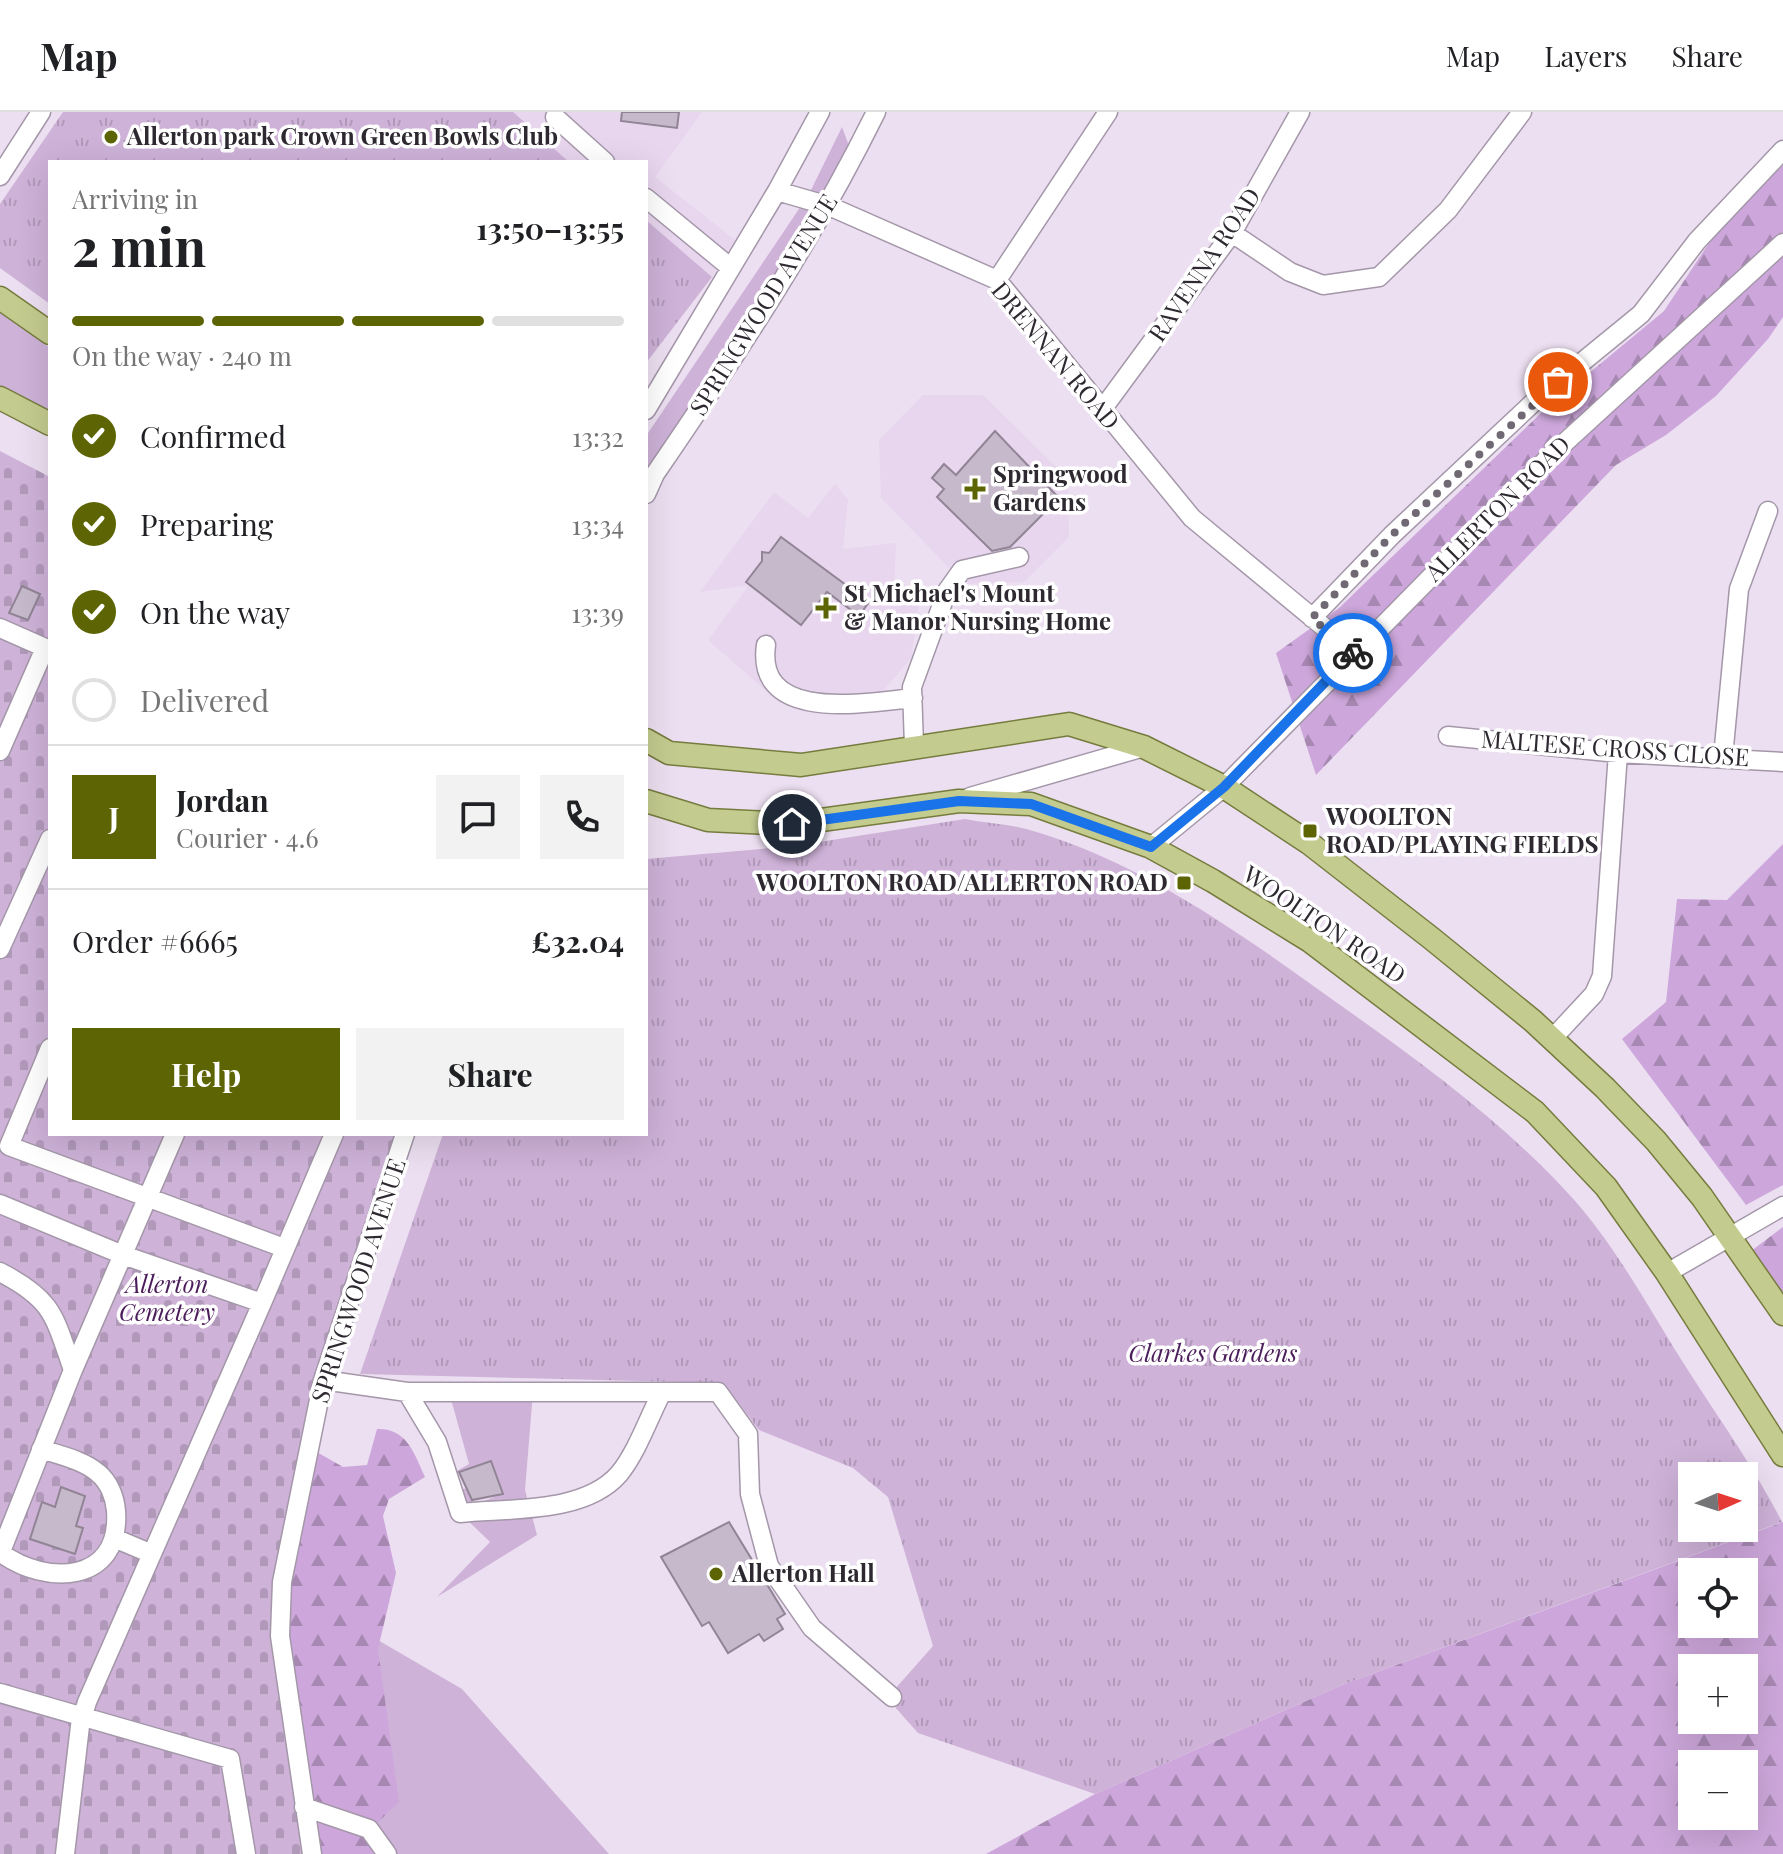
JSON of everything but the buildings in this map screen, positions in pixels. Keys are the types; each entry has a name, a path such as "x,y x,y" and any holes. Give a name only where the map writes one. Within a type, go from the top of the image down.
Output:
{"main road":[{"path":"0,298 48,332"},
{"path":"0,398 48,423"},
{"name":"WOOLTON ROAD","path":"648,741 669,753 801,765 1069,724 1144,747 1224,787 1309,843 1504,996 1552,1039 1656,1141 1783,1314"},
{"name":"WOOLTON ROAD","path":"648,802 708,820 792,824 959,801 1031,804 1151,847 1310,941 1535,1112 1606,1187 1667,1273 1783,1455"}],"street":[{"path":"0,176 41,112"},
{"name":"SPRINGWOOD AVENUE","path":"648,407 777,191 820,112"},
{"name":"SPRINGWOOD AVENUE","path":"648,490 655,474 741,349 829,206 876,112"},
{"path":"997,280 1108,112"},
{"name":"RAVENNA ROAD","path":"1101,411 1232,233 1300,112"},
{"path":"1232,233 1290,272 1323,285 1379,277 1448,210 1522,112"},
{"path":"555,117 603,160"},
{"name":"ALLERTON ROAD","path":"1312,618 1392,535 1537,399 1641,314 1697,241 1783,150"},
{"name":"DRENNAN ROAD","path":"777,191 829,206 997,280 1101,411 1192,518 1354,652"},
{"path":"648,200 731,268"},
{"name":"ALLERTON ROAD","path":"1151,847 1224,787 1549,457 1783,243"},
{"path":"1723,757 1739,589 1768,511"},
{"path":"914,746 912,687 947,591 962,570 1019,557"},
{"path":"0,628 48,649 0,751"},
{"path":"766,645 763,666 769,681 806,703 913,698"},
{"name":"MALTESE CROSS CLOSE","path":"1448,736 1618,753 1783,762"},
{"path":"959,801 1144,747"},
{"path":"1552,1039 1594,994 1602,976 1618,753"},
{"path":"0,949 48,843"},
{"path":"48,1053 9,1146 284,1248"},
{"path":"41,1449 85,1465 104,1480 115,1505 114,1538 96,1564 64,1575 30,1571 0,1554 6,1524 174,1136"},
{"path":"65,1854 83,1716 333,1136"},
{"name":"SPRINGWOOD AVENUE","path":"312,1854 280,1636 282,1582 323,1380 404,1136"},
{"path":"0,1204 123,1255 262,1303"},
{"path":"1667,1273 1783,1206"},
{"path":"0,1272 39,1295 51,1313 73,1370"},
{"path":"323,1380 407,1392 718,1392 748,1434 750,1494 769,1566 812,1628 892,1697"},
{"path":"407,1392 437,1442 460,1513 554,1504 598,1492 620,1473 662,1392"},
{"path":"114,1538 152,1554"},
{"path":"0,1693 230,1759 246,1854"},
{"path":"304,1807 369,1829 387,1854"}],"shaded area":[{"path":"513,112 702,112 655,177 735,240 712,277 648,222 648,160 567,160"},
{"name":"Springwood Gardens","path":"923,395 983,395 1068,479 1069,537 1024,582 965,584 881,498 879,440"},
{"name":"St Michael's Mount & Manor Nursing Home","path":"835,484 848,500 843,549 896,543 894,586 922,584 911,658 883,691 884,702 792,691 780,703 708,640 749,585 700,592 774,492 808,518"}],"green space":[{"path":"63,112 513,112 567,160 48,160 48,303 0,268 0,204"},
{"path":"842,127 852,154 831,199 810,192"},
{"path":"1783,165 1783,317 1768,339 1716,396 1666,435 1616,465 1316,775 1276,653 1339,608 1541,413 1664,311 1717,231"},
{"path":"801,206 819,215 648,479 648,433"},
{"path":"648,222 712,277 648,360"},
{"path":"0,313 48,347 48,415 0,389"},
{"name":"Allerton Cemetery","path":"0,451 48,476 48,1136 395,1136 314,1379 273,1582 271,1636 302,1854 0,1854"},
{"name":"Clarkes Gardens","path":"965,819 1022,828 1074,845 1157,884 1275,959 1410,1055 1497,1124 1551,1175 1593,1222 1748,1462 1678,1462 1678,1542 1728,1542 1342,1685 1095,1794 918,1733 887,1698 933,1646 888,1497 853,1468 759,1430 723,1383 360,1374 442,1136 648,1136 648,859 794,846"},
{"path":"1783,844 1783,1185 1746,1205 1622,1039 1666,1002 1677,899 1727,900"},
{"path":"1783,1227 1783,1298 1751,1251"},
{"path":"449,1392 533,1392 525,1490 537,1535 437,1597 490,1542 460,1513 453,1492 467,1488 474,1505 502,1494 491,1461 448,1476 469,1464"},
{"path":"377,1429 402,1437 413,1451 425,1477 389,1499 383,1516 396,1573 378,1649 399,1802 373,1827 394,1854 266,1854 220,1664 282,1432 343,1467 367,1465"},
{"name":"Clarkes Gardens","path":"1758,1479 1772,1503 1782,1522 1758,1531"},
{"path":"1783,1522 1783,1854 986,1854 1095,1794 1342,1685 1678,1561 1678,1638 1758,1638 1758,1558 1686,1558 1729,1542 1758,1542 1758,1531"},
{"path":"285,1586 462,1689 609,1854 394,1854 372,1827"}],"way so far":[{"path":"1353,653 1312,618 1392,535 1558,382"}],"place":[{"name":"Allerton park Crown Green Bowls Club","path":"111,137"},
{"name":"Springwood Gardens","path":"975,489"},
{"name":"St Michael's Mount & Manor Nursing Home","path":"826,608"},
{"name":"WOOLTON ROAD/PLAYING FIELDS","path":"1310,831"},
{"name":"WOOLTON ROAD/ALLERTON ROAD","path":"1184,883"},
{"name":"Allerton Hall","path":"716,1574"}],"route":[{"path":"792,824 959,801 1031,804 1151,847 1224,787 1353,653"}]}
